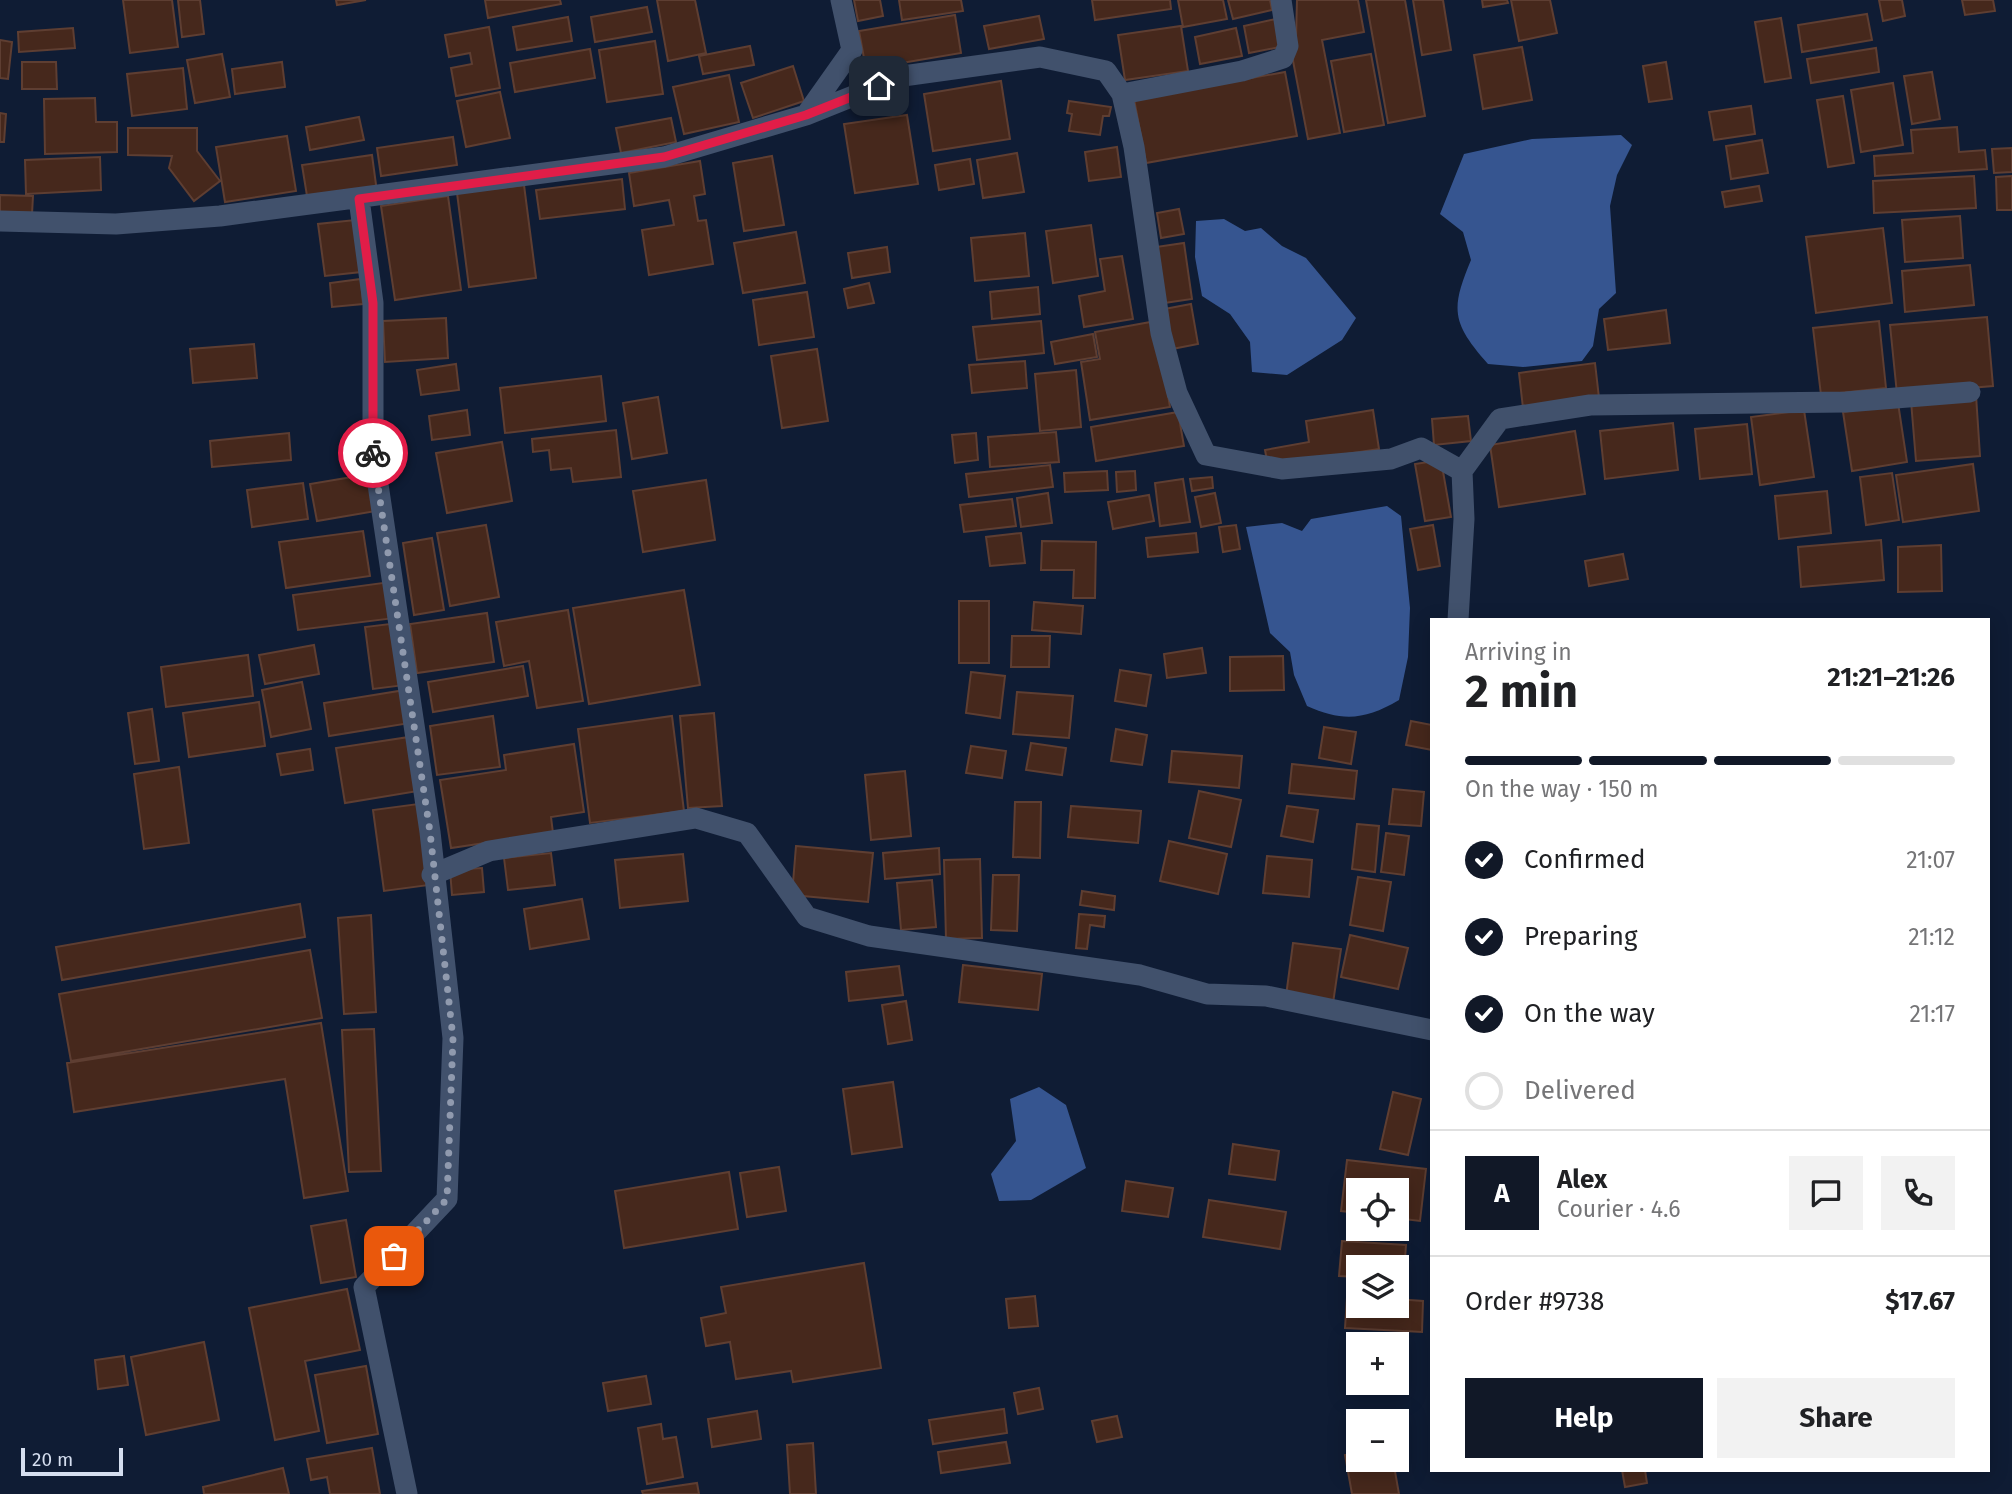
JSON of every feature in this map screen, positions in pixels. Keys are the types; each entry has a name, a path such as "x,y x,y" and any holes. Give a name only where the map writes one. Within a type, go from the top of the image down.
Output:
{"street":[{"path":"806,115 852,50 841,0"},
{"path":"1122,94 1242,71 1283,58 1288,46 1281,0"},
{"path":"0,220 116,224 359,199 664,157 806,115 903,76 1040,57 1106,71 1122,94 1134,146 1161,333 1177,393 1206,455 1282,469 1391,459 1421,448 1462,471"},
{"path":"359,199 373,303 373,451 426,806 453,1038 447,1199 365,1287 407,1494"},
{"path":"1458,618 1464,519 1462,471 1500,419 1590,405 1846,402 1970,392"},
{"path":"432,875 489,851 696,818 747,833 807,917 869,936 1140,975 1207,994 1266,996 1430,1030"}],"water":[{"path":"1621,135 1632,145 1617,175 1610,206 1616,293 1599,309 1593,346 1582,361 1523,367 1488,364 1467,337 1458,315 1460,292 1471,260 1463,232 1440,214 1464,154 1532,139"},
{"path":"1224,219 1245,231 1261,228 1282,246 1306,258 1356,318 1342,340 1287,375 1252,372 1250,342 1230,314 1202,296 1195,257 1196,221"},
{"path":"1387,506 1401,516 1410,608 1408,657 1399,700 1364,715 1332,715 1307,706 1294,675 1290,652 1270,633 1246,527 1282,523 1302,531 1311,519"},
{"path":"1039,1087 1066,1105 1086,1168 1031,1200 999,1201 991,1174 1016,1141 1010,1099"}],"building":[{"path":"123,0 172,0 178,47 130,53"},
{"path":"178,0 200,0 204,34 182,37"},
{"path":"336,0 366,0 337,5"},
{"path":"485,0 560,0 561,4 488,18"},
{"path":"657,0 695,0 706,53 668,61"},
{"path":"854,0 880,0 883,16 858,21"},
{"path":"899,0 961,0 963,11 902,20"},
{"path":"1092,0 1170,0 1171,9 1095,20"},
{"path":"1178,0 1223,0 1227,19 1183,27"},
{"path":"1228,0 1270,0 1272,10 1233,19"},
{"path":"1297,0 1358,0 1364,32 1322,40 1340,133 1308,139 1290,45 1296,38"},
{"path":"1366,0 1405,0 1425,116 1388,123"},
{"path":"1413,0 1443,0 1451,50 1422,55"},
{"path":"1482,0 1507,0 1508,3 1483,7"},
{"path":"1511,0 1550,0 1557,33 1519,41"},
{"path":"1879,0 1902,0 1905,16 1883,21"},
{"path":"1962,0 1993,0 1995,11 1965,15"},
{"path":"647,7 652,32 595,42 591,17"},
{"path":"1867,14 1872,40 1802,52 1798,25"},
{"path":"955,15 961,53 866,69 859,31"},
{"path":"1039,16 1044,39 989,49 984,26"},
{"path":"568,17 572,41 517,50 513,27"},
{"path":"1280,18 1285,46 1249,53 1244,26"},
{"path":"1781,18 1791,78 1765,82 1755,22"},
{"path":"1181,26 1188,71 1125,80 1118,35"},
{"path":"489,27 500,88 456,96 451,68 472,64 470,53 449,57 445,35"},
{"path":"73,28 75,48 19,52 18,32"},
{"path":"1236,28 1242,56 1200,64 1195,37"},
{"path":"0,40 12,42 8,79 0,78"},
{"path":"655,41 663,94 607,102 599,50"},
{"path":"750,46 754,65 703,74 699,56"},
{"path":"1522,47 1532,100 1483,109 1474,55"},
{"path":"1876,48 1879,72 1811,83 1807,59"},
{"path":"590,49 595,78 515,92 510,63"},
{"path":"222,54 230,97 195,103 187,60"},
{"path":"1371,54 1384,125 1344,132 1331,61"},
{"path":"22,62 56,62 57,89 22,89"},
{"path":"282,62 285,87 235,94 232,69"},
{"path":"1666,62 1672,99 1649,102 1643,66"},
{"path":"793,66 804,101 753,118 741,83"},
{"path":"183,68 187,109 132,116 127,74"},
{"path":"1285,72 1297,136 1146,163 1134,99"},
{"path":"1932,72 1940,119 1912,124 1904,76"},
{"path":"729,75 739,122 684,134 673,87"},
{"path":"1001,81 1010,139 933,151 924,94"},
{"path":"1893,83 1903,145 1861,152 1851,90"},
{"path":"500,92 510,138 466,147 457,101"},
{"path":"1843,96 1854,163 1828,167 1817,100"},
{"path":"95,98 96,122 117,122 117,152 45,154 44,99"},
{"path":"1069,101 1111,107 1109,116 1103,116 1100,135 1069,131 1072,114 1067,113"},
{"path":"1751,106 1755,134 1714,140 1709,112"},
{"path":"0,113 6,114 4,142 0,142"},
{"path":"907,115 918,184 855,193 844,124"},
{"path":"359,117 364,140 310,150 306,127"},
{"path":"671,118 676,142 621,153 616,128"},
{"path":"1957,127 1959,152 1985,150 1987,169 1875,176 1874,156 1913,153 1911,130"},
{"path":"128,128 197,128 197,151 220,181 194,201 169,168 172,156 128,155"},
{"path":"287,136 296,191 225,202 216,147"},
{"path":"453,137 457,165 381,176 377,148"},
{"path":"1762,140 1768,173 1731,179 1726,146"},
{"path":"1117,147 1121,177 1089,181 1085,152"},
{"path":"2012,148 2012,172 1994,173 1992,149"},
{"path":"1017,153 1024,192 983,198 977,160"},
{"path":"372,155 377,192 308,202 302,165"},
{"path":"772,156 784,225 744,231 733,163"},
{"path":"100,157 101,190 26,194 25,160"},
{"path":"970,159 974,184 939,190 935,165"},
{"path":"700,161 705,194 694,196 698,221 706,220 713,264 649,275 642,230 674,225 669,200 634,206 629,173"},
{"path":"1974,176 1976,208 1874,213 1873,181"},
{"path":"2012,176 2012,210 1997,210 1996,177"},
{"path":"622,179 625,209 540,219 536,190"},
{"path":"524,185 536,278 469,287 457,193"},
{"path":"1759,186 1762,201 1725,207 1722,192"},
{"path":"0,195 33,196 32,214 0,214"},
{"path":"448,196 461,290 395,300 381,206"},
{"path":"1179,209 1184,234 1161,238 1157,213"},
{"path":"1960,216 1963,258 1905,262 1902,220"},
{"path":"355,220 361,272 325,276 318,224"},
{"path":"1091,225 1098,276 1053,283 1046,231"},
{"path":"1883,228 1892,303 1816,313 1806,237"},
{"path":"796,232 805,283 743,293 734,243"},
{"path":"1025,233 1029,276 975,281 971,238"},
{"path":"1184,243 1192,299 1164,303 1156,247"},
{"path":"887,247 890,272 852,278 848,253"},
{"path":"1122,256 1133,319 1084,327 1079,296 1105,291 1100,259"},
{"path":"1970,265 1974,305 1905,312 1902,271"},
{"path":"361,279 363,304 332,307 330,283"},
{"path":"869,283 874,303 848,308 844,289"},
{"path":"1038,287 1040,314 992,319 990,292"},
{"path":"807,292 814,337 759,345 753,300"},
{"path":"1191,304 1198,344 1167,350 1159,310"},
{"path":"1666,310 1670,343 1608,350 1604,319"},
{"path":"1987,317 1993,386 1897,394 1890,325"},
{"path":"446,318 448,358 385,362 383,321"},
{"path":"1041,321 1044,353 977,360 973,327"},
{"path":"1156,321 1170,407 1090,420 1081,362 1100,359 1095,332"},
{"path":"1879,321 1886,388 1821,395 1813,328"},
{"path":"1093,334 1097,357 1055,364 1051,342"},
{"path":"254,344 257,378 193,383 190,349"},
{"path":"817,349 828,421 782,428 771,356"},
{"path":"1025,361 1027,388 972,393 969,365"},
{"path":"1595,363 1599,398 1523,408 1519,373"},
{"path":"456,364 459,390 421,395 417,370"},
{"path":"1076,370 1081,427 1040,431 1035,374"},
{"path":"601,376 606,421 505,433 500,388"},
{"path":"1976,395 1980,456 1916,461 1911,401"},
{"path":"658,397 667,453 632,459 623,403"},
{"path":"1898,403 1907,462 1852,471 1843,412"},
{"path":"467,410 470,435 432,440 429,416"},
{"path":"1373,410 1379,449 1268,466 1265,450 1309,442 1306,421"},
{"path":"1804,410 1814,477 1760,485 1751,417"},
{"path":"1178,412 1184,446 1096,461 1091,427"},
{"path":"1468,416 1471,441 1434,445 1432,419"},
{"path":"1673,423 1678,470 1605,479 1600,431"},
{"path":"1747,424 1752,474 1700,479 1695,429"},
{"path":"616,430 621,477 573,482 571,468 551,470 549,450 533,452 532,439"},
{"path":"1575,431 1585,494 1499,507 1490,445"},
{"path":"1056,432 1059,462 990,467 988,437"},
{"path":"289,433 291,460 212,467 210,441"},
{"path":"976,433 978,460 955,463 952,435"},
{"path":"502,442 512,501 447,513 436,453"},
{"path":"1441,460 1451,517 1425,521 1415,464"},
{"path":"1973,464 1979,511 1903,522 1896,475"},
{"path":"1050,465 1053,487 969,497 966,474"},
{"path":"1107,471 1108,490 1065,492 1064,473"},
{"path":"1135,471 1136,490 1117,492 1116,472"},
{"path":"1892,473 1899,520 1866,525 1860,477"},
{"path":"370,474 376,511 317,521 310,484"},
{"path":"1212,477 1213,488 1192,491 1190,479"},
{"path":"1183,479 1190,522 1160,526 1155,483"},
{"path":"706,480 715,540 643,552 633,491"},
{"path":"303,483 308,519 252,527 247,490"},
{"path":"1827,491 1831,533 1779,539 1775,496"},
{"path":"1048,493 1052,523 1021,527 1017,498"},
{"path":"1215,493 1221,523 1201,527 1195,497"},
{"path":"1149,495 1154,521 1113,529 1108,502"},
{"path":"1012,499 1016,526 964,532 960,505"},
{"path":"486,525 499,597 450,606 437,533"},
{"path":"1236,525 1240,549 1223,552 1219,527"},
{"path":"1433,525 1440,566 1418,570 1410,529"},
{"path":"363,531 370,576 286,588 279,542"},
{"path":"1021,533 1025,563 990,566 986,537"},
{"path":"1196,533 1198,552 1148,557 1146,538"},
{"path":"432,538 444,610 414,615 403,543"},
{"path":"1881,540 1884,580 1801,587 1798,547"},
{"path":"1042,541 1096,542 1095,598 1073,598 1074,570 1041,570"},
{"path":"1941,545 1942,591 1898,592 1898,547"},
{"path":"1623,554 1628,579 1589,586 1585,561"},
{"path":"390,582 395,618 298,630 293,595"},
{"path":"684,590 700,685 589,704 573,608"},
{"path":"959,601 989,601 989,663 959,663"},
{"path":"1034,602 1083,606 1081,634 1032,630"},
{"path":"568,610 583,701 537,708 529,661 504,666 496,622"},
{"path":"487,613 494,662 417,673 410,624"},
{"path":"398,623 405,685 373,689 365,627"},
{"path":"1012,636 1050,636 1049,667 1011,667"},
{"path":"314,645 319,674 265,684 259,655"},
{"path":"1202,648 1206,673 1167,678 1164,654"},
{"path":"248,655 253,696 166,707 161,667"},
{"path":"1283,656 1284,690 1230,691 1230,657"},
{"path":"523,666 528,696 433,712 428,682"},
{"path":"1120,670 1151,675 1146,706 1115,701"},
{"path":"971,672 1005,676 1000,718 966,713"},
{"path":"302,682 311,729 271,737 262,690"},
{"path":"405,690 410,723 329,736 324,703"},
{"path":"1017,692 1073,696 1069,738 1013,734"},
{"path":"259,702 265,746 189,757 183,713"},
{"path":"152,709 159,761 135,764 128,713"},
{"path":"714,713 722,806 688,808 680,716"},
{"path":"493,716 500,767 437,775 430,726"},
{"path":"672,716 684,811 590,823 578,729"},
{"path":"1411,721 1430,725 1430,750 1406,745"},
{"path":"1324,727 1356,732 1351,764 1319,758"},
{"path":"1116,729 1147,735 1142,765 1111,761"},
{"path":"409,737 418,791 345,803 336,748"},
{"path":"1031,743 1066,748 1062,775 1026,770"},
{"path":"574,744 584,812 551,817 553,833 451,848 440,780 506,770 504,755"},
{"path":"971,746 1006,751 1002,778 966,773"},
{"path":"310,749 313,770 281,775 277,754"},
{"path":"1172,751 1242,756 1239,788 1169,782"},
{"path":"1292,764 1357,771 1354,799 1289,793"},
{"path":"179,767 189,843 144,849 134,774"},
{"path":"905,771 911,836 871,840 865,775"},
{"path":"1393,789 1424,792 1421,826 1389,824"},
{"path":"1199,791 1241,800 1231,847 1189,838"},
{"path":"1015,802 1041,802 1040,858 1013,857"},
{"path":"418,804 429,885 384,891 373,810"},
{"path":"1071,806 1141,811 1138,843 1068,837"},
{"path":"1287,806 1318,810 1313,842 1281,836"},
{"path":"1357,824 1379,826 1375,872 1352,869"},
{"path":"1386,833 1409,836 1404,875 1381,872"},
{"path":"1169,841 1227,854 1218,894 1160,881"},
{"path":"796,846 873,853 868,902 792,895"},
{"path":"939,848 940,874 885,879 883,853"},
{"path":"551,853 555,885 508,890 504,858"},
{"path":"683,854 688,901 620,908 615,860"},
{"path":"1267,856 1312,860 1309,897 1263,893"},
{"path":"980,859 982,938 946,939 944,860"},
{"path":"482,868 484,892 452,895 450,870"},
{"path":"993,875 1019,875 1017,931 991,930"},
{"path":"1358,877 1391,882 1383,931 1350,925"},
{"path":"932,880 936,927 901,930 897,883"},
{"path":"1082,891 1115,896 1114,910 1080,905"},
{"path":"582,899 589,939 530,949 524,909"},
{"path":"300,904 305,937 62,980 56,947"},
{"path":"1079,914 1105,916 1104,927 1090,925 1087,949 1076,948"},
{"path":"371,915 376,1012 344,1014 338,918"},
{"path":"1350,935 1408,948 1398,989 1341,977"},
{"path":"1293,943 1341,949 1333,1003 1286,996"},
{"path":"310,950 322,1018 71,1061 59,994"},
{"path":"963,965 1042,974 1038,1010 959,1002"},
{"path":"899,966 903,995 849,1001 846,972"},
{"path":"906,1001 912,1040 888,1044 882,1005"},
{"path":"321,1023 348,1191 304,1198 285,1079 74,1112 67,1063"},
{"path":"374,1029 381,1171 349,1172 342,1030"},
{"path":"893,1082 902,1147 852,1154 843,1089"},
{"path":"1393,1092 1421,1099 1408,1155 1380,1149"},
{"path":"1233,1144 1279,1151 1275,1180 1229,1174"},
{"path":"1347,1160 1426,1169 1420,1221 1409,1220 1409,1178 1346,1178 1346,1212 1341,1211"},
{"path":"779,1167 786,1211 747,1217 740,1173"},
{"path":"729,1172 738,1229 624,1248 615,1191"},
{"path":"1126,1181 1173,1188 1168,1217 1122,1211"},
{"path":"1209,1200 1286,1212 1280,1249 1203,1237"},
{"path":"346,1220 356,1277 321,1283 311,1226"},
{"path":"1342,1241 1406,1245 1405,1255 1346,1255 1346,1276 1339,1276"},
{"path":"864,1263 881,1368 793,1382 791,1371 736,1379 730,1342 706,1346 701,1318 726,1313 721,1287"},
{"path":"347,1289 360,1350 305,1361 319,1431 275,1440 249,1308"},
{"path":"1035,1296 1038,1326 1009,1328 1006,1299"},
{"path":"1409,1300 1423,1301 1422,1332 1345,1328 1346,1312 1346,1318 1409,1318"},
{"path":"204,1342 219,1420 146,1435 131,1357"},
{"path":"124,1356 128,1385 98,1389 95,1360"},
{"path":"366,1366 378,1434 327,1443 315,1375"},
{"path":"646,1376 651,1404 608,1411 603,1383"},
{"path":"1039,1388 1043,1409 1018,1414 1014,1393"},
{"path":"1004,1409 1007,1433 933,1444 929,1420"},
{"path":"757,1411 761,1439 712,1447 708,1419"},
{"path":"1117,1416 1122,1437 1097,1442 1092,1421"},
{"path":"661,1424 663,1439 676,1437 683,1477 647,1484 638,1428"},
{"path":"1006,1442 1010,1463 941,1473 938,1452"},
{"path":"813,1443 816,1494 790,1494 787,1445"},
{"path":"372,1448 380,1494 330,1494 327,1477 311,1480 307,1459"},
{"path":"283,1468 289,1494 204,1494 203,1487"},
{"path":"1348,1472 1395,1472 1399,1494 1352,1494"},
{"path":"1622,1472 1645,1472 1647,1483 1625,1487"},
{"path":"697,1483 699,1494 643,1494 642,1491"}],"way so far":[{"path":"373,453 430,832 432,875 453,1038 447,1199 394,1256"}],"route":[{"path":"373,453 373,303 359,199 664,157 806,115 879,86"}]}
